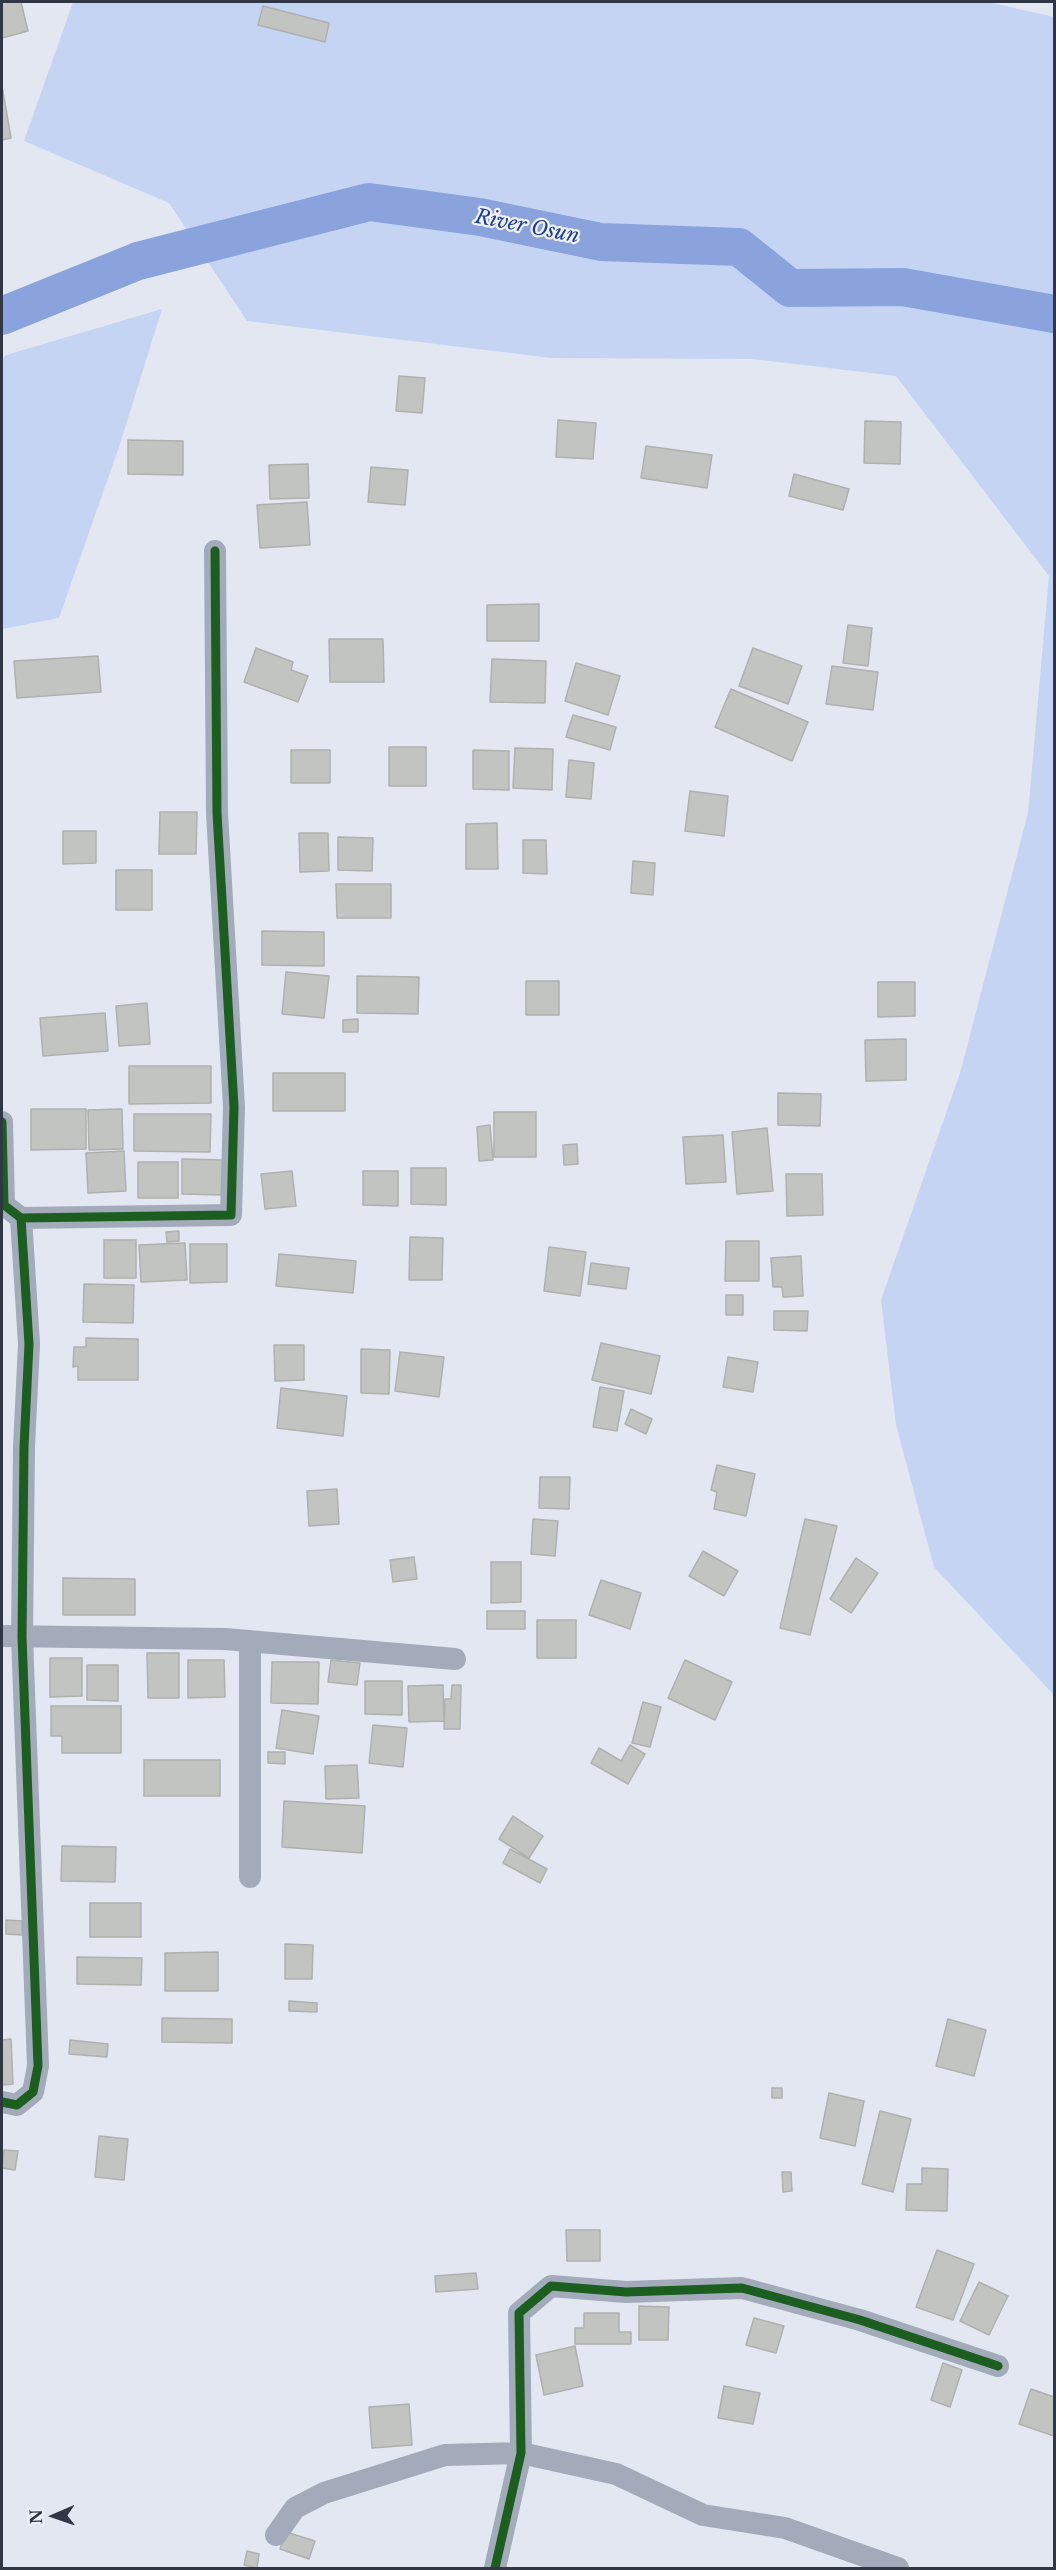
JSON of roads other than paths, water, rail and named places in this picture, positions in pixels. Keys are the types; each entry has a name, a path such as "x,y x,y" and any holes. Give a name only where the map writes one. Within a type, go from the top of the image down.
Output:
{"street":[{"path":"9,1209 231,1215 234,1107 217,813 215,551"},
{"path":"2,1122 9,1209 30,1344 12,1636 38,2066 33,2092 17,2104 2,2102"},
{"path":"12,1636 250,1641 455,1659"},
{"path":"250,1641 250,1878"},
{"path":"495,2568 521,2453 519,2313 551,2286 626,2292 742,2288 860,2320 998,2366"},
{"path":"276,2535 296,2508 324,2493 446,2455 521,2453 616,2474 703,2515 785,2528 898,2568"}],"waterway":[{"name":"River Osun","path":"2,316 138,261 369,202 480,217 601,242 739,247 790,288 903,287 1054,314"}]}
